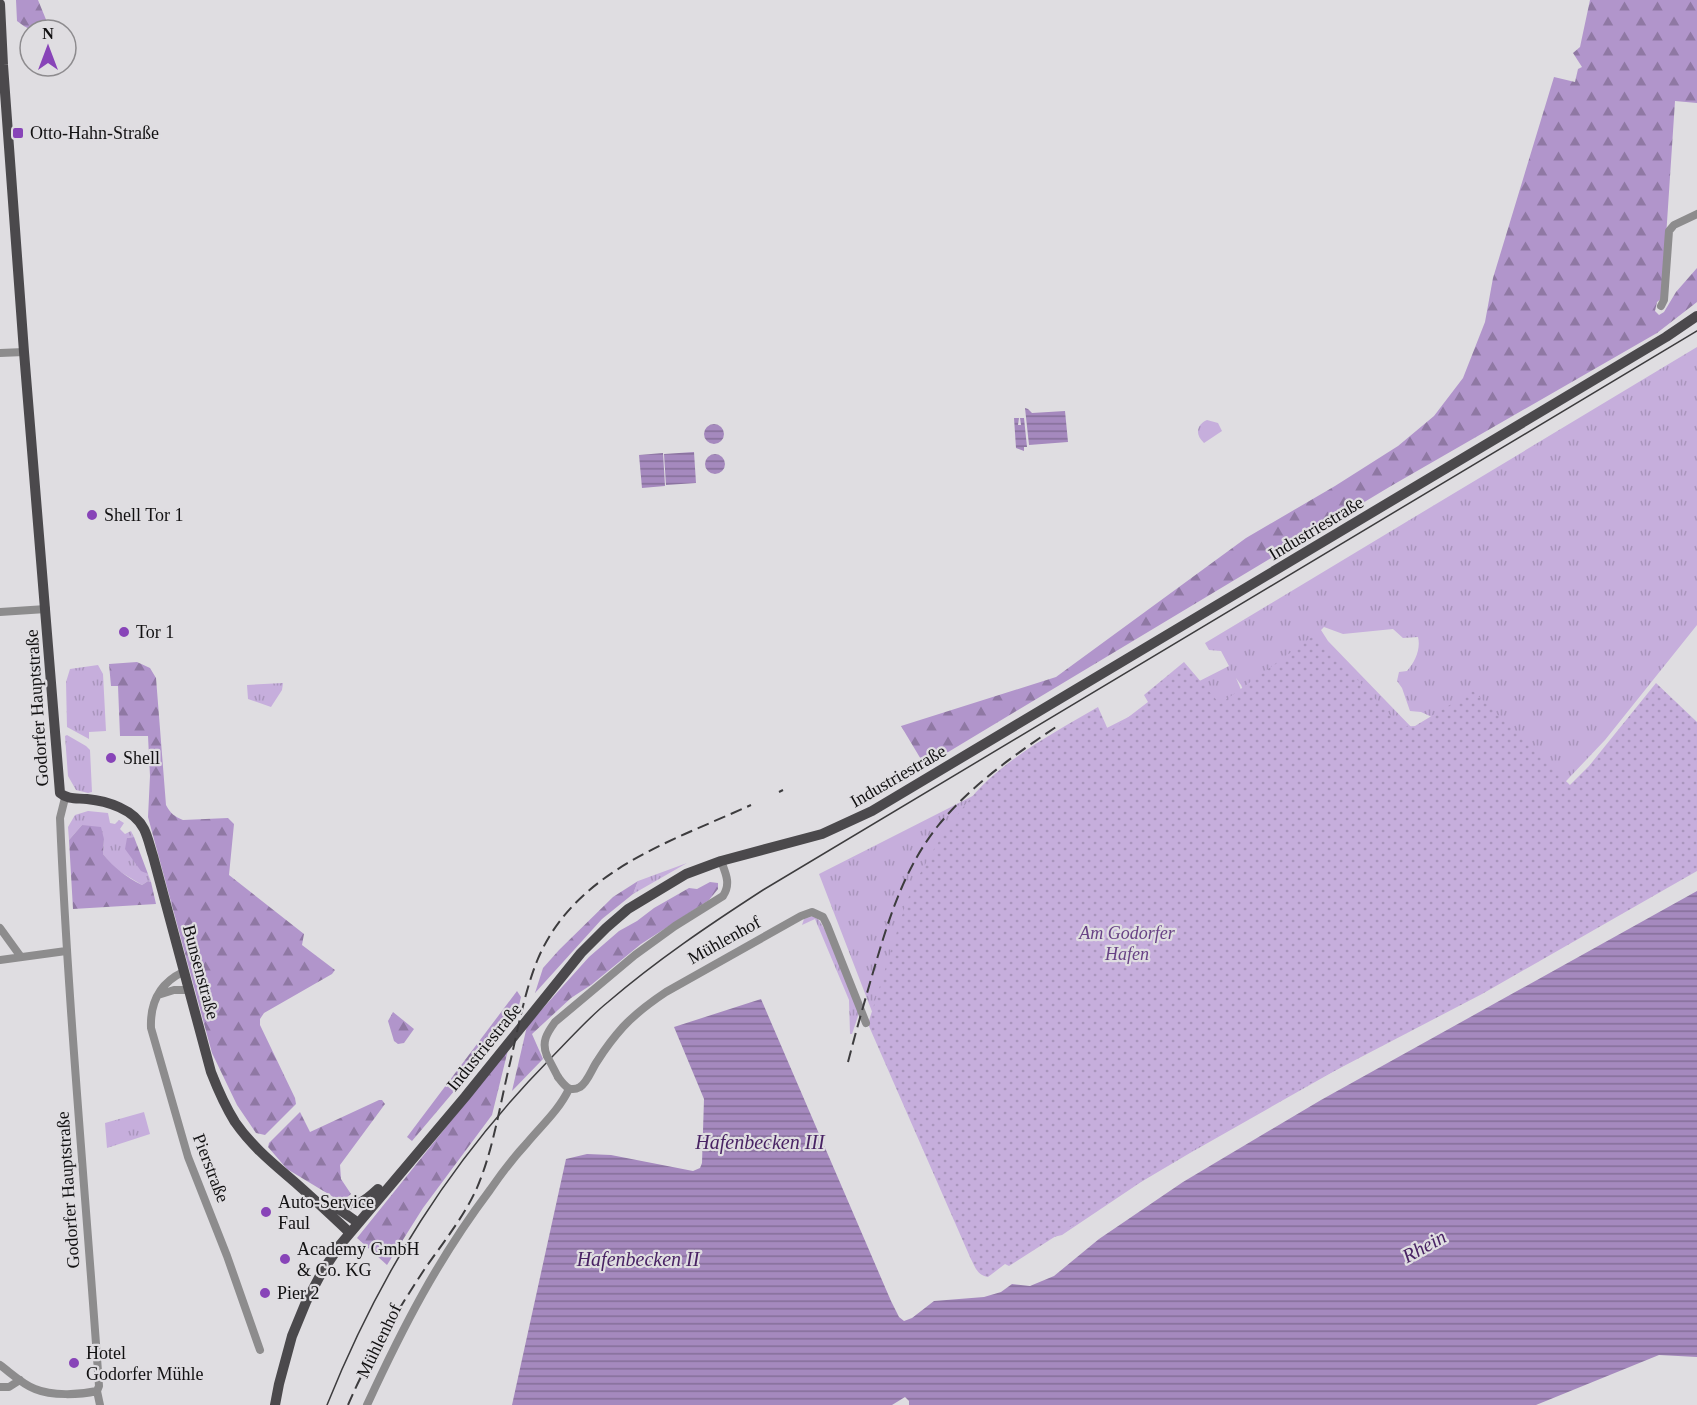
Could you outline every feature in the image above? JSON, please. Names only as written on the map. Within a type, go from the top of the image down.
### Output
[{"type":"main road","name":"Godorfer Hauptstraße","points":[[0,4],[2,94],[46,609],[58,786],[65,798]]},
{"type":"main road","name":"Industriestraße","points":[[275,1405],[287,1350],[306,1302],[322,1272],[349,1232],[465,1097],[581,953],[606,927],[628,909],[686,874],[722,861],[822,834],[872,811],[1566,398],[1697,316]]},
{"type":"main road","name":"Bunsenstraße","points":[[65,798],[96,800],[113,804],[137,818],[144,829],[153,856],[211,1072],[221,1098],[237,1124],[274,1167],[349,1232]]},
{"type":"main road","points":[[332,1204],[363,1203],[398,1174]]},
{"type":"main road","name":"Bunsenstraße","points":[[296,1184],[332,1204],[357,1222]]},
{"type":"street","points":[[1661,306],[1664,300],[1669,231],[1674,225],[1697,214]]},
{"type":"street","points":[[0,353],[24,352]]},
{"type":"street","points":[[0,612],[46,609]]},
{"type":"street","name":"Godorfer Hauptstraße","points":[[65,798],[60,818],[66,951],[99,1386],[97,1391],[100,1405]]},
{"type":"street","name":"Mühlenhof","points":[[569,1089],[558,1077],[547,1056],[545,1036],[555,1022],[635,955],[675,926],[723,896],[728,889],[728,883],[722,861]]},
{"type":"street","name":"Mühlenhof","points":[[569,1089],[579,1088],[585,1083],[598,1060],[624,1026],[649,1004],[706,969],[812,912],[820,915],[826,925],[866,1023]]},
{"type":"street","points":[[0,928],[21,957]]},
{"type":"street","points":[[0,960],[66,951]]},
{"type":"street","points":[[158,995],[174,976],[183,972]]},
{"type":"street","points":[[158,995],[174,990],[188,990]]},
{"type":"street","name":"Pierstraße","points":[[158,995],[152,1007],[151,1028],[174,1116],[260,1350]]},
{"type":"street","name":"Mühlenhof","points":[[367,1405],[398,1336],[440,1260],[525,1145],[562,1104],[569,1089]]},
{"type":"street","points":[[0,1365],[37,1390],[74,1393],[97,1391]]},
{"type":"street","points":[[0,1387],[9,1387],[20,1380]]},
{"type":"green space","points":[[16,0],[38,0],[45,18],[18,18],[17,21]]},
{"type":"green space","points":[[1590,0],[1697,0],[1697,103],[1675,101],[1662,298],[1657,302],[1655,311],[1659,315],[1664,312],[1676,292],[1697,268],[1697,302],[1657,333],[1391,486],[925,766],[901,726],[1056,677],[1246,538],[1398,446],[1434,416],[1463,378],[1485,322],[1493,278],[1554,77],[1575,82],[1578,69],[1582,67],[1573,53],[1580,47]]},
{"type":"green space","name":"Am Godorfer Hafen","points":[[1697,347],[1697,625],[1605,740],[1550,798],[1298,812],[1236,678],[1387,1029],[1345,1065],[1141,1182],[1062,1235],[1045,1239],[925,1149],[819,874],[1229,666],[1221,651],[1209,650],[1205,643]],"holes":[[[1324,627],[1343,634],[1393,629],[1403,638],[1418,637],[1419,646],[1415,659],[1407,671],[1399,672],[1397,681],[1402,688],[1410,711],[1421,712],[1432,717],[1415,731],[1328,641],[1321,630]]]},
{"type":"green space","points":[[1207,420],[1218,423],[1222,431],[1204,443],[1199,437],[1198,430]]},
{"type":"green space","name":"Am Godorfer Hafen","points":[[1312,637],[1319,638],[1401,727],[1415,726],[1473,691],[1570,785],[1589,766],[1656,683],[1697,722],[1697,871],[1482,994],[1265,1107],[1164,1167],[1009,1266],[1005,1264],[988,1277],[981,1274],[970,1257],[868,1024],[905,906],[920,873],[952,822],[988,780],[1014,759],[1055,732],[1098,707],[1109,732],[1148,702],[1144,695],[1184,662],[1220,704]]},
{"type":"green space","points":[[137,662],[150,668],[156,678],[166,805],[173,814],[183,820],[228,818],[234,824],[229,875],[304,934],[302,945],[335,970],[332,974],[264,1013],[260,1019],[260,1025],[296,1104],[265,1135],[256,1133],[237,1105],[212,1053],[148,817],[150,776],[148,736],[120,736],[118,686],[111,686],[109,664]]},
{"type":"green space","points":[[98,665],[103,674],[106,731],[89,732],[89,739],[67,727],[66,682],[70,669]]},
{"type":"green space","points":[[283,683],[282,690],[271,707],[248,699],[247,685]]},
{"type":"green space","points":[[67,735],[90,750],[92,792],[76,790],[68,776],[65,736]]},
{"type":"green space","points":[[88,811],[108,813],[110,823],[115,824],[119,820],[124,823],[120,829],[125,834],[131,831],[134,837],[127,838],[132,854],[140,868],[148,874],[151,882],[148,881],[142,885],[114,868],[103,854],[104,839],[82,825],[69,840],[68,827],[75,815]]},
{"type":"green space","points":[[82,825],[101,827],[104,839],[103,854],[131,879],[142,885],[148,881],[151,882],[156,904],[73,909],[69,840]]},
{"type":"green space","points":[[134,837],[148,874],[141,871],[125,849],[127,838]]},
{"type":"green space","points":[[687,863],[633,894],[638,881]]},
{"type":"green space","points":[[638,881],[633,894],[602,919],[535,993],[543,968],[559,950],[613,897]]},
{"type":"green space","points":[[710,882],[718,883],[718,889],[709,900],[641,944],[591,985],[571,998],[532,1034],[543,1059],[512,1091],[527,1026],[589,957],[619,931],[654,908],[689,888],[697,889]]},
{"type":"green space","points":[[813,916],[819,920],[825,930],[859,1013],[852,1034],[850,1034],[849,1000],[815,919],[802,925],[804,919]]},
{"type":"green space","points":[[517,991],[521,997],[516,1018],[412,1141],[407,1137]]},
{"type":"green space","points":[[393,1012],[414,1029],[404,1043],[398,1044],[394,1041],[388,1021]]},
{"type":"green space","points":[[508,1050],[492,1115],[423,1208],[387,1265],[357,1238]]},
{"type":"green space","points":[[379,1100],[385,1104],[340,1165],[341,1179],[351,1194],[345,1199],[335,1198],[287,1169],[268,1147],[269,1143],[300,1112],[310,1132]]},
{"type":"green space","points":[[144,1112],[150,1134],[107,1148],[105,1123]]},
{"type":"water","points":[[1025,408],[1032,413],[1065,411],[1068,442],[1029,445]]},
{"type":"water","points":[[1014,418],[1019,418],[1018,425],[1021,425],[1020,418],[1024,418],[1027,447],[1024,447],[1024,451],[1016,448]]},
{"type":"water","points":[[714,424],[721,427],[724,434],[721,441],[714,444],[707,441],[704,434],[707,427]]},
{"type":"water","points":[[694,452],[696,483],[666,485],[664,454]]},
{"type":"water","points":[[663,453],[665,486],[642,488],[639,455]]},
{"type":"water","points":[[715,454],[722,457],[725,464],[722,471],[715,474],[708,471],[705,464],[708,457]]},
{"type":"water","points":[[1697,891],[1697,1357],[1659,1355],[1536,1405],[909,1405],[905,1397],[892,1405],[512,1405],[566,1159],[587,1154],[611,1155],[693,1171],[700,1168],[704,1099],[674,1027],[761,999],[891,1301],[899,1317],[904,1321],[912,1318],[934,1301],[984,1297],[1001,1292],[1012,1284],[1030,1286],[1054,1276],[1099,1239],[1183,1182],[1321,1100]]},
{"type":"tram line","points":[[327,1405],[348,1356],[394,1264],[449,1178],[480,1138],[550,1059],[593,1015],[664,957],[763,890],[1697,331]]},
{"type":"railway","points":[[848,1062],[892,913],[925,843],[963,798],[1008,760],[1056,727]]},
{"type":"railway","points":[[779,792],[783,790]]},
{"type":"railway","points":[[348,1405],[364,1370],[393,1319],[459,1221],[476,1190],[492,1144],[528,986],[537,961],[553,930],[575,904],[600,882],[628,863],[657,847],[751,805]]},
{"type":"place","name":"Otto-Hahn-Straße","points":[[18,133]]},
{"type":"place","name":"Shell Tor 1","points":[[92,515]]},
{"type":"place","name":"Tor 1","points":[[124,632]]},
{"type":"place","name":"Shell","points":[[111,758]]},
{"type":"place","name":"Auto-Service Faul","points":[[266,1212]]},
{"type":"place","name":"Academy GmbH & Co. KG","points":[[285,1259]]},
{"type":"place","name":"Pier 2","points":[[265,1293]]},
{"type":"place","name":"Hotel Godorfer Mühle","points":[[74,1363]]},
{"type":"water label","name":"Hafenbecken III","points":[[760,1142]]},
{"type":"water label","name":"Rhein","points":[[1424,1246]]},
{"type":"water label","name":"Hafenbecken II","points":[[638,1259]]}]
